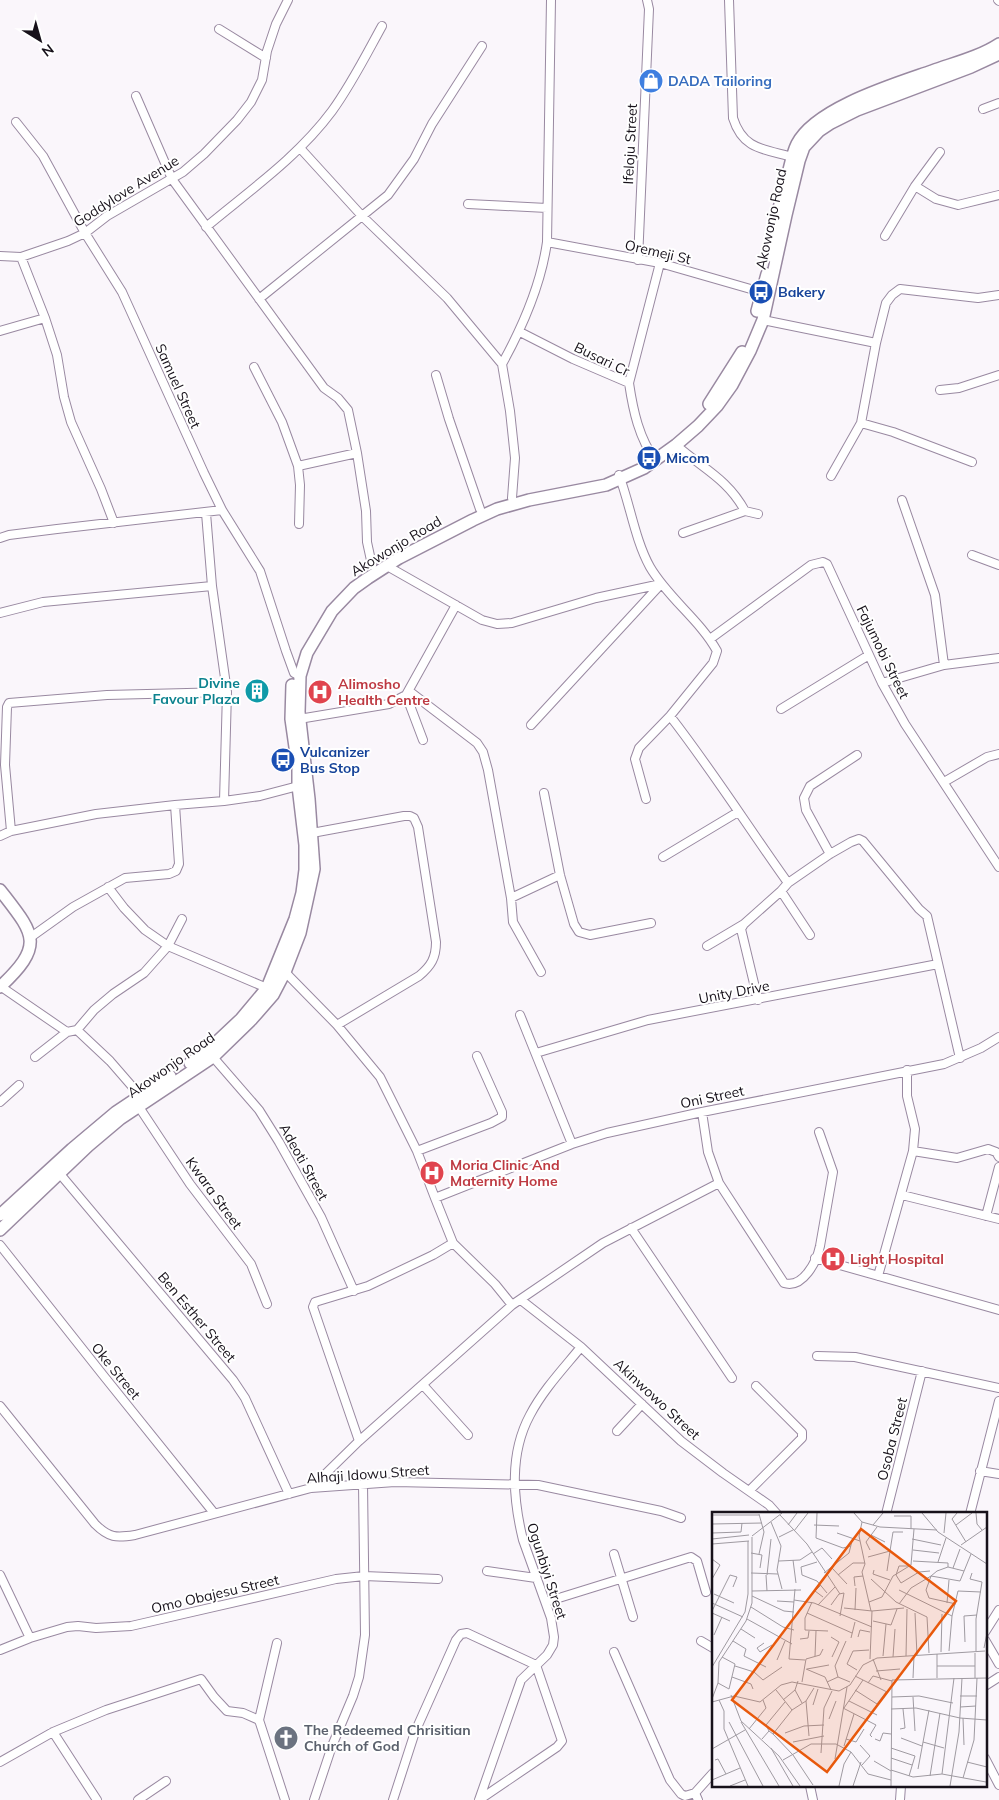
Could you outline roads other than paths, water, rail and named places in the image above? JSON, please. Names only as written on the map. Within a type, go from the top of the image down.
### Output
[{"type":"main road","name":"Akowonjo Road","points":[[654,459],[713,399],[745,347],[756,317],[769,267],[784,185],[797,144],[805,133],[839,108],[999,44]]},
{"type":"main road","name":"Akowonjo Road","points":[[0,1230],[88,1146],[140,1101],[207,1051],[241,1020],[267,988],[295,918],[302,893],[305,870],[297,674],[332,611],[354,588],[387,566],[437,538],[497,509],[559,493],[598,487],[654,459],[676,445],[717,406],[732,385],[750,351],[763,320],[786,215],[804,147],[831,123],[857,110],[971,67],[999,54]]},
{"type":"main road","name":"Akowonjo Road","points":[[2,1209],[116,1112],[140,1101],[213,1057],[246,1026],[273,995],[285,972],[300,933],[314,869],[312,834],[290,719],[290,696],[302,649],[324,613],[339,594],[372,566],[433,532],[480,509],[529,493],[620,477]]},
{"type":"main road","points":[[0,890],[26,923],[31,944],[18,969],[0,986]]},
{"type":"street","name":"Goddylove Avenue","points":[[0,256],[21,257],[68,241],[183,172],[204,154],[237,120],[251,102],[262,80],[276,24],[288,0]]},
{"type":"street","points":[[502,364],[520,332],[545,259],[547,242],[551,0]]},
{"type":"street","name":"Ifeloju Street","points":[[638,260],[649,9],[647,0]]},
{"type":"street","points":[[728,0],[733,118],[737,130],[744,140],[752,145],[792,157]]},
{"type":"street","points":[[206,227],[300,148],[331,113],[382,26]]},
{"type":"street","points":[[219,29],[266,58]]},
{"type":"street","points":[[258,298],[388,195],[414,159],[432,124],[482,46]]},
{"type":"street","points":[[136,96],[172,178],[324,388],[338,398],[348,410],[366,511],[367,542],[372,566]]},
{"type":"street","points":[[983,109],[999,103]]},
{"type":"street","name":"Samuel Street","points":[[16,122],[43,156],[85,232],[122,292],[222,510],[260,571],[286,651],[297,674]]},
{"type":"street","points":[[300,148],[362,216],[447,298],[502,364],[515,458],[512,498]]},
{"type":"street","points":[[885,236],[940,152]]},
{"type":"street","points":[[916,186],[936,199],[958,205],[999,195]]},
{"type":"street","points":[[468,204],[547,208]]},
{"type":"street","name":"Oremeji St","points":[[547,242],[660,263],[761,292]]},
{"type":"street","points":[[21,257],[57,355],[64,397],[71,422],[98,481],[114,523]]},
{"type":"street","points":[[629,383],[660,263]]},
{"type":"street","points":[[831,476],[861,423],[876,343],[886,303],[896,291],[909,290],[978,298],[999,295]]},
{"type":"street","points":[[0,331],[45,318]]},
{"type":"street","points":[[763,320],[876,343]]},
{"type":"street","name":"Busari Cr","points":[[520,332],[573,359],[629,383],[632,406],[644,441],[654,459]]},
{"type":"street","points":[[254,367],[282,422],[298,466],[300,485],[299,524]]},
{"type":"street","points":[[436,375],[448,419],[480,509]]},
{"type":"street","points":[[940,390],[958,388],[999,375]]},
{"type":"street","points":[[861,423],[893,432],[972,462]]},
{"type":"street","points":[[676,445],[723,481],[740,501],[745,511]]},
{"type":"street","points":[[298,466],[357,453]]},
{"type":"street","points":[[620,477],[649,565],[661,584],[710,639],[717,651],[713,663],[670,716],[639,748],[635,758],[646,799]]},
{"type":"street","points":[[902,500],[935,594],[944,665]]},
{"type":"street","points":[[0,538],[38,531],[222,510]]},
{"type":"street","points":[[683,533],[745,511],[758,514]]},
{"type":"street","points":[[206,513],[212,586],[226,692],[224,802]]},
{"type":"street","points":[[972,555],[999,566]]},
{"type":"street","name":"Fajumobi Street","points":[[710,639],[811,565],[823,562],[827,564],[882,683],[905,724],[999,867]]},
{"type":"street","points":[[387,566],[482,620],[497,624],[512,623],[596,598],[661,584]]},
{"type":"street","points":[[531,725],[661,584]]},
{"type":"street","points":[[0,614],[43,602],[212,586]]},
{"type":"street","points":[[299,720],[389,704],[408,693],[456,605]]},
{"type":"street","points":[[782,709],[869,654]]},
{"type":"street","points":[[882,683],[944,665],[999,658]]},
{"type":"street","points":[[11,832],[5,765],[6,708],[9,703],[107,695],[226,692]]},
{"type":"street","points":[[408,693],[422,740]]},
{"type":"street","points":[[408,693],[477,743],[482,752],[488,770],[511,898],[513,922],[541,972]]},
{"type":"street","points":[[670,716],[704,759],[738,812],[788,883]]},
{"type":"street","points":[[944,782],[987,757],[999,754]]},
{"type":"street","points":[[830,854],[806,810],[804,798],[810,786],[857,755]]},
{"type":"street","points":[[0,836],[96,814],[175,805],[224,802],[260,796],[303,785]]},
{"type":"street","points":[[544,793],[560,874],[574,924],[579,932],[590,935],[651,923]]},
{"type":"street","points":[[30,937],[73,907],[125,878],[169,874],[176,871],[179,864],[175,805]]},
{"type":"street","points":[[663,857],[738,812]]},
{"type":"street","points":[[312,834],[404,816],[414,818],[419,833],[436,942],[434,960],[426,971],[337,1025]]},
{"type":"street","points":[[707,946],[744,924],[788,883],[830,854],[859,839],[863,841],[919,909],[927,916],[960,1058]]},
{"type":"street","points":[[511,898],[560,874]]},
{"type":"street","points":[[108,887],[124,908],[146,930],[168,946],[267,988]]},
{"type":"street","points":[[781,891],[810,935]]},
{"type":"street","points":[[35,1057],[67,1032],[77,1030],[94,1010],[113,994],[144,973],[168,946],[182,920]]},
{"type":"street","points":[[744,924],[741,929],[758,1000]]},
{"type":"street","name":"Unity Drive","points":[[536,1053],[648,1020],[938,964]]},
{"type":"street","points":[[285,972],[337,1025],[380,1077],[418,1151],[434,1198],[454,1243],[495,1284],[512,1305]]},
{"type":"street","points":[[0,986],[67,1032]]},
{"type":"street","points":[[520,1015],[572,1144]]},
{"type":"street","name":"Kwara Street","points":[[77,1030],[110,1061],[140,1101],[190,1184],[251,1264],[267,1304]]},
{"type":"street","name":"Oni Street","points":[[434,1198],[572,1144],[607,1133],[702,1112],[934,1066],[960,1058],[999,1037]]},
{"type":"street","points":[[418,1151],[502,1117],[502,1112],[477,1056]]},
{"type":"street","name":"Adeoti Street","points":[[213,1057],[259,1110],[279,1142],[320,1217],[354,1290]]},
{"type":"street","points":[[878,1276],[913,1151],[915,1129],[907,1096],[907,1070]]},
{"type":"street","points":[[0,1102],[19,1085]]},
{"type":"street","points":[[702,1112],[708,1152],[719,1183],[784,1283],[794,1285],[802,1280],[818,1252],[833,1172],[819,1132]]},
{"type":"street","points":[[913,1151],[958,1158],[988,1148],[996,1152],[999,1157]]},
{"type":"street","points":[[986,1216],[999,1167]]},
{"type":"street","name":"Ben Esther Street","points":[[60,1174],[233,1380],[245,1398],[289,1494]]},
{"type":"street","points":[[311,1488],[359,1441],[512,1305],[578,1259],[631,1228],[719,1183]]},
{"type":"street","points":[[902,1194],[999,1219]]},
{"type":"street","points":[[631,1228],[732,1378]]},
{"type":"street","points":[[359,1441],[313,1307],[315,1302],[368,1286],[454,1243]]},
{"type":"street","name":"Oke Street","points":[[0,1245],[214,1513]]},
{"type":"street","points":[[815,1258],[999,1310]]},
{"type":"street","name":"Akinwowo Street","points":[[521,1300],[581,1346],[681,1441],[769,1505],[775,1512]]},
{"type":"street","name":"Ogunbiyi Street","points":[[536,1664],[562,1741],[557,1747],[479,1800],[521,1680],[536,1664],[547,1655],[553,1644],[554,1637],[546,1602],[522,1540],[514,1484],[519,1445],[529,1416],[550,1384],[581,1346]]},
{"type":"street","points":[[817,1356],[855,1357],[999,1388]]},
{"type":"street","name":"Osoba Street","points":[[887,1512],[922,1371]]},
{"type":"street","points":[[423,1386],[468,1434]]},
{"type":"street","points":[[749,1491],[802,1438],[802,1432],[756,1386]]},
{"type":"street","points":[[970,1512],[999,1401]]},
{"type":"street","points":[[617,1431],[642,1404]]},
{"type":"street","name":"Alhaji Idowu Street","points":[[0,1406],[95,1524],[107,1535],[114,1537],[135,1535],[311,1488],[363,1484],[429,1482],[538,1485],[661,1511],[681,1518]]},
{"type":"street","points":[[980,1471],[999,1474]]},
{"type":"street","points":[[314,1800],[332,1746],[359,1677],[365,1635],[363,1484]]},
{"type":"street","points":[[614,1554],[633,1617]]},
{"type":"street","points":[[546,1602],[691,1557],[697,1561],[706,1592]]},
{"type":"street","points":[[487,1572],[536,1578]]},
{"type":"street","points":[[0,1575],[30,1638]]},
{"type":"street","name":"Omo Obajesu Street","points":[[0,1650],[30,1638],[67,1627],[131,1626],[336,1579],[364,1576],[438,1579]]},
{"type":"street","points":[[986,1630],[999,1610]]},
{"type":"street","points":[[393,1800],[415,1732],[460,1634],[467,1633],[536,1664]]},
{"type":"street","points":[[701,1641],[712,1647]]},
{"type":"street","points":[[986,1642],[999,1664]]},
{"type":"street","points":[[277,1643],[259,1720],[285,1800]]},
{"type":"street","points":[[614,1652],[670,1780],[681,1794],[697,1797],[712,1774]]},
{"type":"street","points":[[986,1685],[999,1677]]},
{"type":"street","points":[[0,1762],[53,1732],[106,1710],[201,1679],[227,1711],[243,1713],[259,1720]]},
{"type":"street","points":[[53,1732],[98,1800]]},
{"type":"street","points":[[986,1760],[998,1781]]},
{"type":"street","points":[[138,1800],[166,1781]]},
{"type":"place","name":"DADA Tailoring","points":[[651,81]]},
{"type":"place","name":"Bakery","points":[[761,292]]},
{"type":"place","name":"Micom","points":[[649,458]]},
{"type":"place","name":"Divine Favour Plaza","points":[[257,691]]},
{"type":"place","name":"Alimosho Health Centre","points":[[320,692]]},
{"type":"place","name":"Vulcanizer Bus Stop","points":[[283,760]]},
{"type":"place","name":"Moria Clinic And Maternity Home","points":[[432,1173]]},
{"type":"place","name":"Light Hospital","points":[[833,1259]]},
{"type":"place","name":"The Redeemed Chrisitian Church of God","points":[[286,1738]]}]
